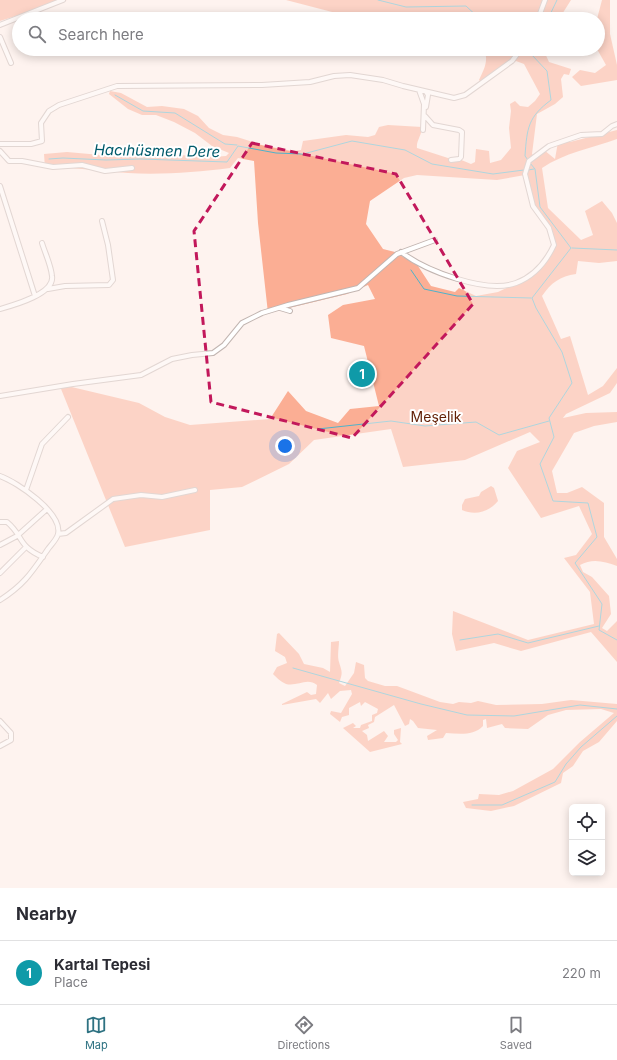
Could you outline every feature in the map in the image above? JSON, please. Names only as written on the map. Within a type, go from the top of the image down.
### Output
[{"type":"street","points":[[33,12],[63,0]]},
{"type":"street","points":[[541,12],[545,0]]},
{"type":"street","points":[[0,25],[12,20]]},
{"type":"street","points":[[0,37],[11,63]]},
{"type":"street","points":[[0,144],[31,144],[42,141],[41,123],[50,111],[59,105],[117,86],[262,85],[310,82],[334,76],[350,75],[383,80],[454,98],[465,95],[512,61],[516,56]]},
{"type":"street","points":[[419,90],[425,110]]},
{"type":"street","points":[[423,101],[426,92]]},
{"type":"street","points":[[423,130],[428,95],[426,92]]},
{"type":"street","points":[[425,116],[433,125],[459,130],[462,132],[461,157],[459,160],[452,160]]},
{"type":"street","points":[[401,252],[410,259],[436,272],[460,280],[494,286],[517,283],[536,272],[548,258],[554,245],[549,228],[533,206],[525,174],[529,161],[550,146],[581,135],[602,134],[617,124]]},
{"type":"street","points":[[0,151],[9,161],[22,161],[53,167],[82,165],[105,171],[132,168]]},
{"type":"street","points":[[0,186],[35,296]]},
{"type":"street","points":[[0,309],[35,296],[48,289],[65,286],[109,285],[113,280],[108,245],[102,221]]},
{"type":"street","points":[[0,396],[141,375],[172,360],[192,355],[213,353],[224,345],[242,322],[280,307],[358,288],[397,254],[435,240]]},
{"type":"street","points":[[42,243],[52,277],[48,289]]},
{"type":"street","points":[[280,307],[290,312]]},
{"type":"street","points":[[26,490],[42,444],[68,417]]},
{"type":"street","points":[[0,476],[10,479],[26,490],[53,515],[58,524],[58,534],[33,573],[15,591],[0,600]]},
{"type":"street","points":[[58,534],[66,533],[113,499],[141,495],[162,496],[196,490]]},
{"type":"street","points":[[0,545],[17,536],[47,509]]},
{"type":"street","points":[[0,522],[7,522],[13,527],[25,548],[43,557]]},
{"type":"street","points":[[0,573],[25,548]]},
{"type":"street","points":[[0,721],[11,733],[11,740],[0,746]]},
{"type":"highlighted area","points":[[252,143],[396,174],[473,304],[352,438],[211,402],[194,231]]},
{"type":"green space","points":[[0,0],[67,0],[29,12],[12,12],[12,17],[0,21]]},
{"type":"green space","points":[[286,0],[571,0],[563,12],[332,12]]},
{"type":"green space","points":[[602,0],[610,0],[610,34],[617,65],[617,80],[581,86],[572,77],[580,70],[595,73],[606,65],[601,56],[605,56],[605,12],[599,12]]},
{"type":"green space","name":"Meşelik","points":[[546,56],[549,62],[571,69],[569,75],[564,74],[561,79],[563,97],[555,104],[537,114],[532,154],[535,157],[544,150],[555,159],[558,142],[570,142],[617,130],[617,139],[559,158],[542,168],[548,208],[581,240],[593,235],[585,211],[602,201],[612,213],[617,223],[617,261],[599,263],[578,261],[576,274],[565,276],[556,281],[542,296],[561,339],[570,336],[588,395],[603,386],[617,368],[617,383],[610,393],[566,414],[563,418],[586,413],[617,412],[617,422],[594,426],[574,433],[552,471],[557,493],[567,493],[582,487],[604,503],[604,537],[617,559],[617,566],[598,561],[580,565],[583,572],[592,577],[609,596],[611,614],[602,628],[607,631],[617,621],[617,662],[591,632],[521,651],[494,643],[456,651],[452,634],[453,611],[528,640],[594,624],[590,592],[564,558],[576,555],[592,534],[579,506],[541,518],[508,468],[517,451],[540,442],[530,432],[465,460],[403,467],[391,429],[314,440],[289,464],[242,487],[210,490],[210,530],[125,547],[59,384],[139,403],[165,417],[190,425],[270,419],[288,391],[306,411],[338,423],[350,409],[379,406],[364,346],[331,338],[328,315],[343,305],[375,299],[368,285],[347,294],[268,313],[258,223],[254,161],[238,158],[230,168],[179,173],[141,174],[45,168],[44,154],[67,152],[123,157],[161,154],[212,157],[226,156],[229,153],[212,146],[195,133],[174,122],[156,115],[142,115],[128,109],[109,94],[110,91],[121,93],[147,107],[162,106],[184,109],[198,116],[209,128],[223,135],[293,151],[301,150],[303,141],[346,135],[368,137],[375,135],[379,127],[388,125],[422,127],[417,148],[448,158],[459,159],[471,164],[475,162],[476,149],[489,151],[490,163],[501,160],[511,148],[509,128],[511,111],[510,104],[515,101],[520,106],[528,107],[540,94],[524,64],[516,61],[483,84],[479,80],[483,72],[486,57]],"holes":[[[417,175],[497,180],[525,175],[533,206],[554,239],[554,245],[536,272],[498,292],[476,296],[459,288],[455,292],[431,286],[418,266],[395,252],[383,249],[366,224],[370,201],[404,178]]]},
{"type":"green space","points":[[491,486],[494,488],[498,501],[494,505],[482,512],[477,513],[462,510],[462,505],[465,499],[479,496],[481,492]]},
{"type":"green space","points":[[279,633],[299,654],[304,664],[323,668],[330,672],[331,642],[339,641],[338,660],[342,672],[339,683],[345,686],[354,673],[356,662],[364,665],[365,678],[368,681],[385,686],[397,686],[440,702],[453,704],[459,702],[471,703],[478,701],[496,705],[542,704],[571,700],[617,704],[617,721],[599,742],[583,751],[573,766],[563,773],[561,783],[514,806],[491,811],[466,808],[463,802],[478,799],[479,794],[499,795],[513,791],[553,769],[580,742],[614,713],[601,709],[566,710],[548,715],[528,729],[505,728],[502,724],[487,728],[486,719],[483,720],[483,726],[471,733],[446,733],[443,738],[428,740],[427,736],[437,730],[418,728],[410,719],[409,724],[405,726],[394,705],[375,717],[374,722],[368,725],[369,728],[362,731],[367,735],[368,741],[384,731],[388,736],[384,742],[396,742],[398,740],[394,734],[394,730],[401,728],[400,742],[402,744],[370,752],[343,728],[353,723],[356,726],[353,728],[360,728],[361,725],[372,721],[372,715],[377,713],[378,709],[365,702],[361,706],[360,702],[349,708],[349,715],[342,717],[340,722],[330,714],[331,711],[341,713],[352,694],[351,690],[340,691],[331,699],[328,693],[320,703],[316,699],[282,705],[307,692],[311,695],[316,694],[317,685],[309,682],[290,685],[286,684],[280,681],[273,674],[277,667],[287,663],[285,657],[275,651],[277,634]]},
{"type":"waterway","points":[[378,0],[406,7],[466,6],[472,12]]},
{"type":"waterway","points":[[551,12],[557,0]]},
{"type":"waterway","points":[[528,160],[525,156],[530,124],[543,106],[551,100],[547,71],[533,56]]},
{"type":"waterway","points":[[115,95],[143,111],[175,113],[225,144],[237,145]]},
{"type":"waterway","name":"Hacıhüsmen Dere","points":[[49,159],[141,159],[227,162],[238,146],[276,153],[303,154],[352,141],[405,150],[432,164],[493,174],[524,170]]},
{"type":"waterway","points":[[530,163],[535,169],[540,207],[571,248],[532,298],[536,308],[562,352],[572,383],[549,418],[554,437],[540,464],[553,501],[588,503],[597,537],[575,563],[602,604],[599,630],[617,640]]},
{"type":"waterway","name":"Hacıhüsmen Dere","points":[[528,170],[534,169]]},
{"type":"waterway","points":[[572,248],[617,250]]},
{"type":"waterway","points":[[411,270],[424,289],[457,296],[531,298]]},
{"type":"waterway","points":[[318,429],[391,421],[425,426],[476,422],[499,435],[549,421]]},
{"type":"waterway","points":[[460,640],[498,634],[528,643],[599,626]]},
{"type":"waterway","points":[[293,668],[421,704],[467,715],[514,716],[580,705],[617,709]]},
{"type":"waterway","points":[[472,805],[502,805],[555,782],[566,764],[581,747],[617,716]]},
{"type":"place","name":"Kartal Tepesi","points":[[362,374]]}]
